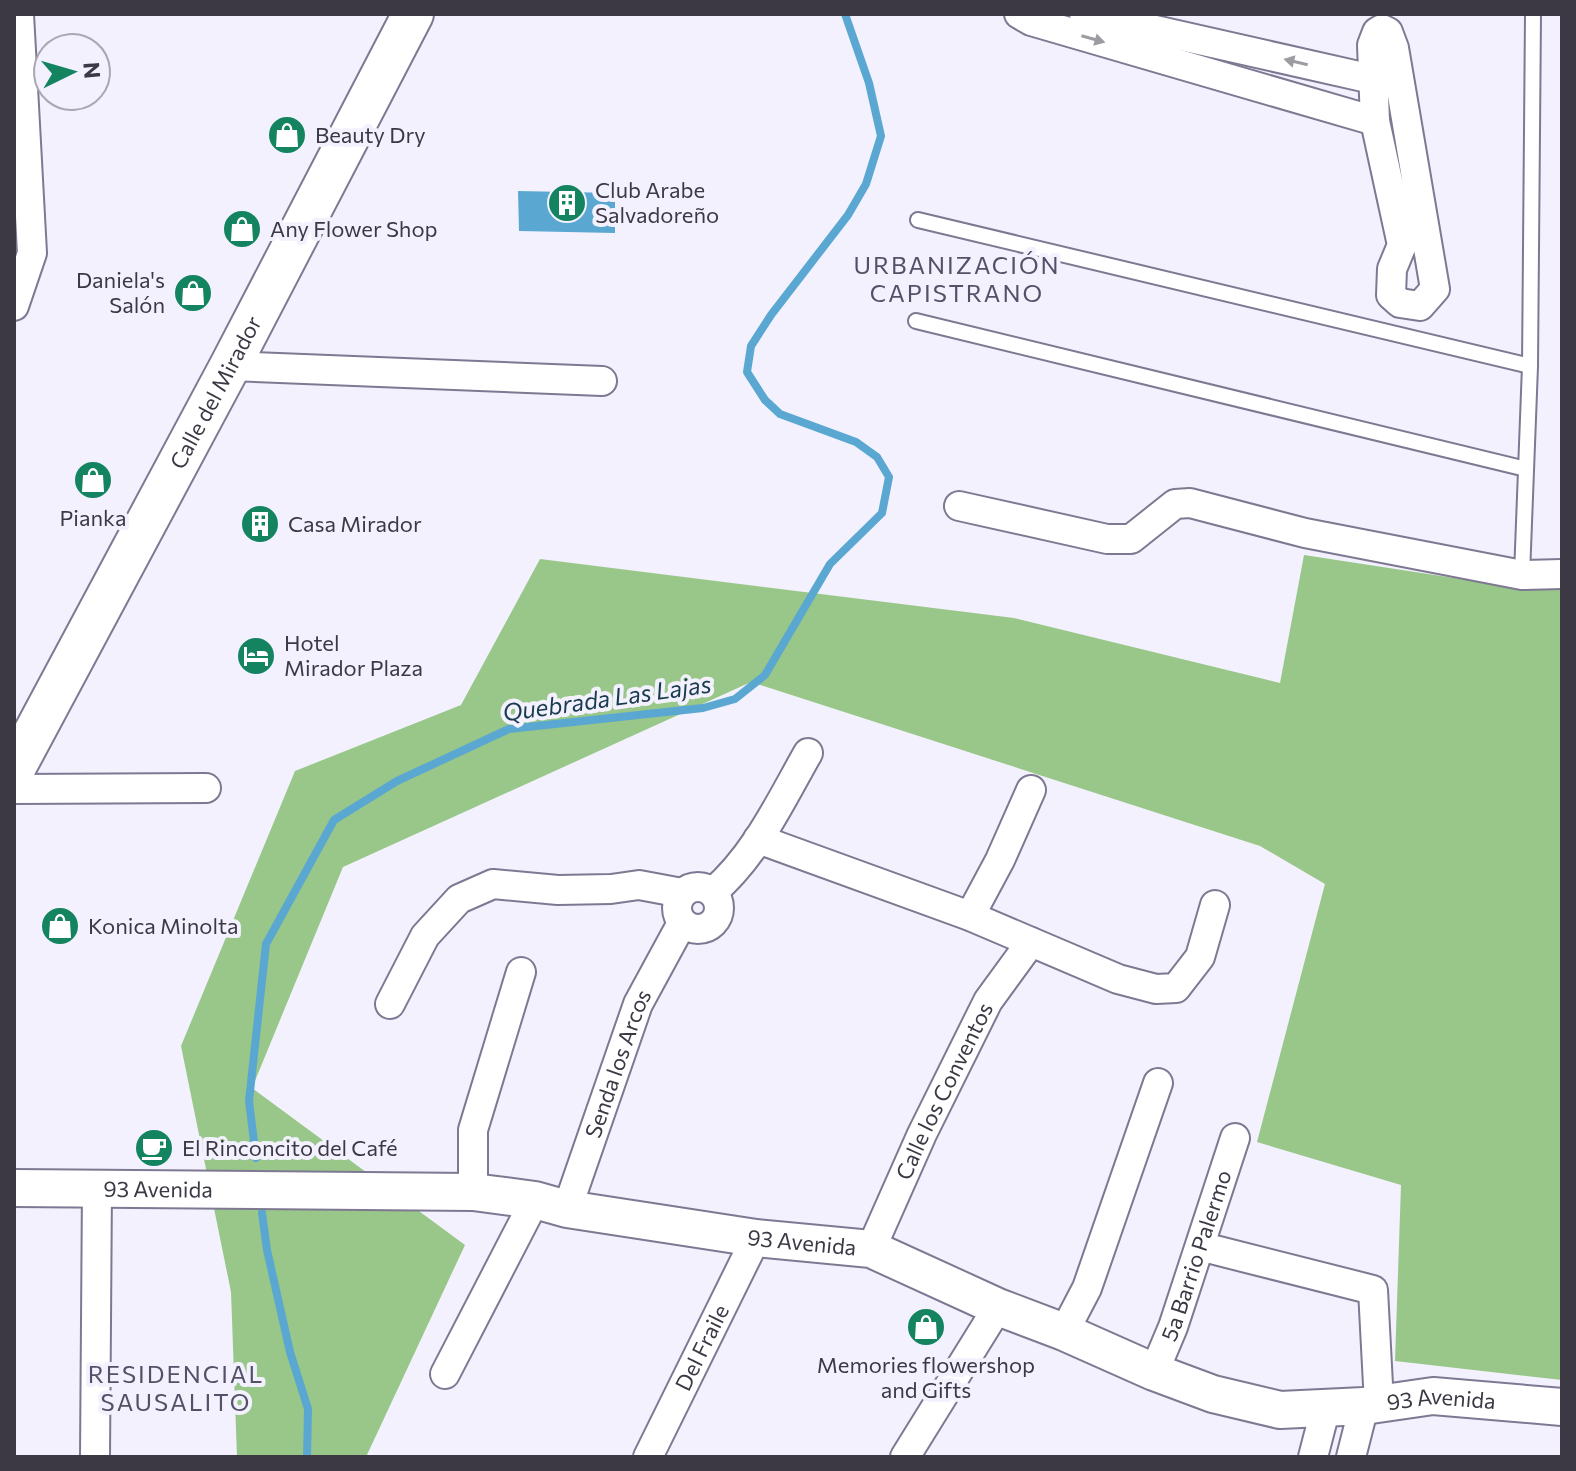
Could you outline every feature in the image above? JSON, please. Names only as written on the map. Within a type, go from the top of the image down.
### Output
[{"type":"main road","name":"Calle del Mirador","points":[[14,733],[396,14]]},
{"type":"main road","name":"Calle del Mirador","points":[[14,770],[230,366],[413,14]]},
{"type":"street","points":[[14,306],[23,253],[19,14]]},
{"type":"street","points":[[1019,14],[1031,21],[1375,121]]},
{"type":"street","points":[[1084,14],[1372,79]]},
{"type":"street","points":[[1382,29],[1388,32],[1394,48],[1435,289],[1420,306],[1400,303],[1391,295],[1392,269],[1402,245],[1375,121],[1372,45],[1377,32],[1382,29]]},
{"type":"street","points":[[230,366],[602,381]]},
{"type":"street","points":[[959,506],[1107,539],[1131,539],[1175,504],[1190,503],[1305,533],[1522,575],[1562,574]]},
{"type":"street","points":[[713,892],[730,877],[758,839],[808,753]]},
{"type":"street","points":[[14,789],[206,788]]},
{"type":"street","points":[[970,916],[1000,860],[1031,790]]},
{"type":"street","points":[[758,839],[970,916],[1118,979],[1156,989],[1176,988],[1200,957],[1215,905]]},
{"type":"street","points":[[390,1004],[425,936],[459,899],[493,884],[558,890],[639,885],[682,893],[697,886],[713,892],[719,908],[713,923],[697,929],[682,923],[676,908],[682,893]]},
{"type":"street","name":"Senda los Arcos","points":[[445,1374],[551,1205],[638,1004],[682,923]]},
{"type":"street","name":"Calle los Conventos","points":[[871,1249],[922,1134],[988,1001],[1031,942]]},
{"type":"street","points":[[473,1192],[473,1130],[521,972]]},
{"type":"street","points":[[1064,1332],[1087,1288],[1158,1083]]},
{"type":"street","name":"5a Barrio Palermo","points":[[1154,1372],[1173,1327],[1235,1138]]},
{"type":"street","points":[[95,1457],[97,1187]]},
{"type":"street","name":"93 Avenida","points":[[14,1188],[473,1192],[756,1238],[871,1249],[998,1307],[1154,1372],[1213,1394],[1280,1410],[1372,1405],[1433,1396],[1562,1407]]},
{"type":"street","name":"Del Fraile","points":[[648,1457],[756,1238]]},
{"type":"street","points":[[1215,1250],[1373,1290],[1372,1405],[1351,1457]]},
{"type":"street","points":[[905,1457],[998,1307]]},
{"type":"street","points":[[1313,1457],[1326,1407]]},
{"type":"lane","points":[[1522,575],[1530,366],[1533,14]]},
{"type":"lane","points":[[918,220],[1530,366]]},
{"type":"lane","points":[[916,321],[1526,469]]},
{"type":"green space","points":[[1304,555],[1487,583],[1562,583],[1562,1380],[1395,1361],[1401,1185],[1257,1142],[1325,884],[1260,846],[751,682],[343,867],[252,1088],[465,1245],[366,1457],[237,1457],[231,1292],[181,1046],[295,771],[461,705],[540,559],[1014,618],[1280,683]]},
{"type":"water","points":[[518,191],[615,193],[615,233],[519,231]]},
{"type":"waterway","name":"Quebrada Las Lajas","points":[[256,1158],[249,1101],[266,944],[334,820],[397,781],[509,729],[703,708],[735,699],[765,675],[830,564],[882,513],[889,477],[877,457],[856,442],[780,414],[765,400],[747,372],[751,346],[848,215],[866,184],[881,136],[869,83],[845,14]]},
{"type":"waterway","name":"Quebrada Las Lajas","points":[[262,1213],[267,1250],[290,1352],[308,1409],[307,1457]]},
{"type":"place","name":"Beauty Dry","points":[[287,135]]},
{"type":"place","name":"Club Arabe Salvadoreño","points":[[567,203]]},
{"type":"place","name":"Any Flower Shop","points":[[242,229]]},
{"type":"place","name":"Daniela's Salón","points":[[193,293]]},
{"type":"place","name":"Pianka","points":[[93,480]]},
{"type":"place","name":"Casa Mirador","points":[[260,524]]},
{"type":"place","name":"Hotel Mirador Plaza","points":[[256,656]]},
{"type":"place","name":"Konica Minolta","points":[[60,926]]},
{"type":"place","name":"El Rinconcito del Café","points":[[154,1148]]},
{"type":"place","name":"Memories flowershop and Gifts","points":[[926,1327]]},
{"type":"district","name":"URBANIZACIÓN CAPISTRANO","points":[[957,280]]},
{"type":"district","name":"RESIDENCIAL SAUSALITO","points":[[176,1389]]}]
